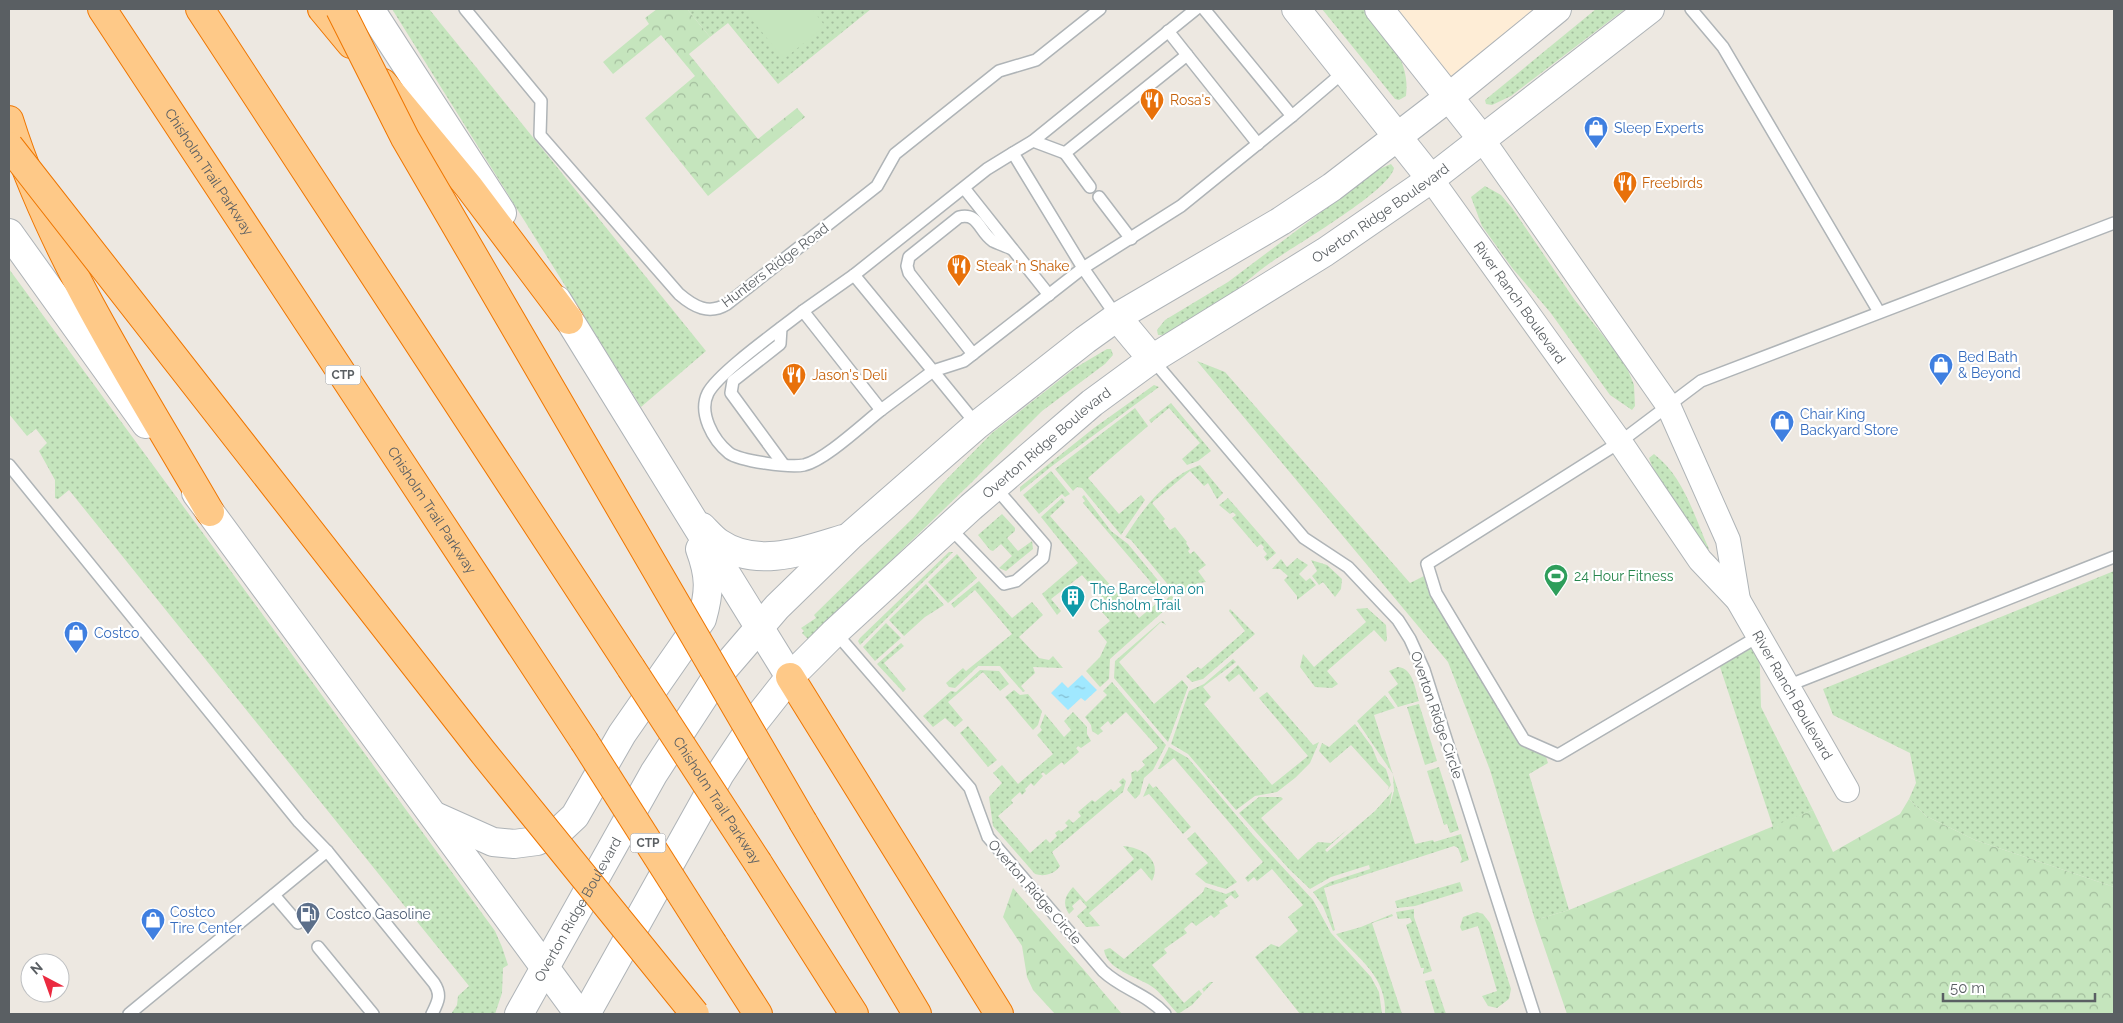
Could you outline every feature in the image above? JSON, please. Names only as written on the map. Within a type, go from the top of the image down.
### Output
[{"type":"highway","name":"Chisholm Trail Parkway","points":[[102,9],[584,742],[758,1014]]},
{"type":"highway","name":"Chisholm Trail Parkway","points":[[200,9],[758,863],[854,1014]]},
{"type":"highway","points":[[322,9],[469,187],[569,320]]},
{"type":"highway","points":[[340,9],[406,138],[916,1014]]},
{"type":"highway","points":[[9,120],[46,215],[61,246],[110,339],[210,512]]},
{"type":"highway","points":[[9,146],[482,751],[695,1014]]},
{"type":"highway","points":[[790,677],[999,1014]]},
{"type":"street","points":[[370,9],[501,210],[790,677]]},
{"type":"street","name":"River Ranch Boulevard","points":[[1296,9],[1399,136],[1431,179],[1620,442],[1700,560],[1738,600],[1847,790]]},
{"type":"street","name":"River Ranch Boulevard","points":[[1379,9],[1482,139],[1668,405],[1728,540],[1738,600]]},
{"type":"street","name":"Overton Ridge Boulevard","points":[[519,1014],[544,966],[654,772],[716,678],[758,628],[850,536],[977,425],[1117,317],[1281,221],[1399,136],[1558,9]]},
{"type":"street","name":"Overton Ridge Boulevard","points":[[586,1014],[720,774],[756,720],[790,677],[835,632],[994,486],[1092,402],[1152,359],[1325,252],[1431,179],[1650,9]]},
{"type":"street","points":[[9,233],[210,512],[436,816],[579,1014]]},
{"type":"street","points":[[1117,317],[1152,359]]},
{"type":"street","points":[[688,514],[720,543],[745,554],[774,557],[804,551],[850,536]]},
{"type":"street","points":[[436,816],[492,842],[514,844],[537,842],[559,832],[575,816],[622,734],[702,619],[708,597],[708,571],[688,514]]},
{"type":"lane","name":"Hunters Ridge Road","points":[[465,9],[541,101],[540,135],[678,294],[692,305],[709,310],[719,309],[727,304],[877,186],[895,154],[999,71],[1036,60],[1100,9]]},
{"type":"lane","points":[[1196,9],[1033,141],[987,169],[854,275],[803,311],[725,373],[708,393],[703,412],[712,432],[730,454],[760,462],[783,464],[802,465],[816,461],[934,370],[964,361],[1083,268],[1181,206],[1346,70]]},
{"type":"lane","points":[[1204,9],[1292,116]]},
{"type":"lane","points":[[1691,9],[1723,47],[1879,312]]},
{"type":"lane","points":[[1168,31],[1258,144]]},
{"type":"lane","points":[[1065,154],[1187,55]]},
{"type":"lane","points":[[1033,141],[1065,154],[1090,187]]},
{"type":"lane","points":[[1013,153],[1083,268],[1117,317]]},
{"type":"lane","points":[[964,188],[1049,295]]},
{"type":"lane","points":[[1099,198],[1131,239]]},
{"type":"lane","points":[[974,354],[909,273],[907,266],[909,257],[959,217],[966,215],[973,217],[992,240],[1012,248]]},
{"type":"lane","points":[[1759,636],[1558,756],[1524,740],[1436,593],[1427,564],[1620,442],[1701,381],[2114,223]]},
{"type":"lane","points":[[854,275],[934,370],[977,425]]},
{"type":"lane","points":[[803,311],[881,410]]},
{"type":"lane","points":[[781,328],[780,344],[733,381],[731,393],[783,464]]},
{"type":"lane","name":"Overton Ridge Circle","points":[[1152,359],[1304,538],[1348,567],[1398,620],[1410,639],[1424,670],[1534,1014]]},
{"type":"lane","points":[[9,465],[299,822],[327,851],[434,983],[439,991],[439,998],[432,1014]]},
{"type":"lane","points":[[949,527],[1004,584],[1016,581],[1043,558],[1046,552],[1042,540],[994,486]]},
{"type":"lane","points":[[1787,686],[2114,557]]},
{"type":"lane","name":"Overton Ridge Circle","points":[[835,632],[970,788],[988,837],[1103,971],[1122,986],[1151,1000],[1165,1014]]},
{"type":"lane","points":[[129,1014],[327,851]]},
{"type":"lane","points":[[274,895],[298,923]]},
{"type":"lane","points":[[318,948],[373,1014]]},
{"type":"shaded area","points":[[1379,9],[1558,9],[1449,97]]},
{"type":"green space","points":[[392,9],[429,9],[706,351],[641,407]]},
{"type":"green space","points":[[657,9],[687,9],[710,37],[689,54],[758,139],[797,108],[805,117],[708,196],[645,118],[695,76],[661,35],[613,74],[603,62],[649,24],[645,18]]},
{"type":"green space","points":[[687,9],[871,9],[778,84],[728,23],[710,37]]},
{"type":"green space","points":[[743,9],[812,9],[825,26],[784,59]]},
{"type":"green space","points":[[1322,9],[1368,9],[1396,49],[1401,60],[1407,83],[1406,96],[1399,100],[1395,99]]},
{"type":"green space","points":[[1596,9],[1625,9],[1511,96],[1492,105],[1486,104],[1485,100]]},
{"type":"green space","points":[[1391,164],[1394,168],[1388,178],[1359,204],[1270,263],[1220,301],[1166,335],[1158,335],[1157,330],[1165,320],[1228,282],[1377,170]]},
{"type":"green space","points":[[1485,186],[1501,195],[1512,208],[1574,299],[1625,363],[1634,385],[1635,406],[1632,410],[1610,395],[1550,312],[1513,269],[1482,226],[1471,197]]},
{"type":"green space","points":[[9,269],[495,931],[508,965],[503,968],[502,993],[495,1014],[451,1014],[457,1005],[458,996],[469,986],[69,490],[58,499],[55,498],[55,480],[39,451],[47,443],[36,429],[27,436],[9,414]]},
{"type":"green space","points":[[1107,349],[1111,349],[1113,355],[1105,364],[1042,411],[973,481],[809,640],[802,633],[804,631],[801,628],[816,618],[814,615],[913,518],[941,485],[992,433],[1075,368]]},
{"type":"green space","points":[[1197,361],[1225,372],[1410,583],[1430,573],[1524,740],[1543,748],[1548,763],[1529,774],[1569,910],[1535,920],[1490,770],[1448,662]]},
{"type":"green space","points":[[1154,385],[1159,387],[1020,492],[1020,487],[1094,428]]},
{"type":"green space","points":[[1171,403],[1211,451],[1198,461],[1187,465],[1182,459],[1200,443],[1169,408],[1151,423],[1149,420]]},
{"type":"green space","points":[[1135,408],[1148,426],[1088,478],[1119,514],[1141,495],[1145,500],[1121,535],[1082,488],[1077,487],[1073,491],[1055,469]]},
{"type":"green space","points":[[1654,454],[1664,463],[1681,485],[1709,549],[1706,551],[1656,477],[1649,458]]},
{"type":"green space","points":[[1200,465],[1223,493],[1217,499],[1208,483],[1204,486],[1190,471],[1152,503],[1165,519],[1163,521],[1170,530],[1175,527],[1187,542],[1190,554],[1194,551],[1206,565],[1198,571],[1206,582],[1198,583],[1179,598],[1131,540],[1125,537],[1140,515],[1166,485],[1188,470]]},
{"type":"green space","points":[[1051,471],[1070,494],[1065,497],[1062,494],[1039,514],[1023,495]]},
{"type":"green space","points":[[1084,495],[1111,531],[1128,544],[1166,590],[1161,594],[1083,503],[1085,501],[1082,497]]},
{"type":"green space","points":[[1062,498],[1065,502],[1050,516],[1139,618],[1157,603],[1160,606],[1171,595],[1176,600],[1110,659],[1109,679],[1100,687],[1086,671],[1100,657],[1107,642],[1098,631],[1110,621],[1102,612],[1108,605],[1082,575],[1051,599],[1061,611],[1057,615],[1042,594],[1078,563],[1041,517]]},
{"type":"green space","points":[[1228,498],[1276,553],[1267,561],[1264,557],[1267,554],[1263,549],[1264,547],[1261,544],[1257,547],[1232,518],[1236,515],[1233,512],[1230,514],[1219,505]]},
{"type":"green space","points":[[1002,514],[1015,528],[1015,531],[1007,538],[1018,551],[1032,541],[1033,549],[1006,571],[999,568],[1012,556],[1001,544],[993,551],[990,550],[978,535]]},
{"type":"green space","points":[[949,552],[953,552],[860,645],[858,641],[860,638]]},
{"type":"green space","points":[[957,554],[977,578],[948,603],[928,582]]},
{"type":"green space","points":[[1297,558],[1308,565],[1299,574],[1306,581],[1310,578],[1316,585],[1297,600],[1297,596],[1284,580],[1288,576],[1280,569],[1272,569],[1281,559],[1287,567]]},
{"type":"green space","points":[[1311,560],[1327,565],[1342,579],[1341,589],[1335,597],[1323,582],[1319,585],[1312,576],[1317,571]]},
{"type":"green space","points":[[2114,571],[2114,887],[1975,840],[1926,816],[1909,799],[1916,783],[1910,753],[1833,715],[1823,689]]},
{"type":"green space","points":[[979,581],[1012,618],[1032,602],[1043,615],[1019,637],[1039,658],[1049,660],[1053,656],[1063,668],[1033,667],[1035,673],[1021,686],[1025,691],[1023,692],[1000,666],[978,666],[955,688],[949,687],[946,683],[963,668],[966,671],[1012,634],[975,590],[954,608],[951,604]]},
{"type":"green space","points":[[926,584],[944,605],[925,617],[904,636],[889,620]]},
{"type":"green space","points":[[1367,608],[1386,625],[1387,640],[1385,642],[1374,630],[1327,671],[1338,684],[1332,688],[1315,687],[1300,667],[1303,654],[1314,667],[1366,622],[1356,609]]},
{"type":"green space","points":[[1230,609],[1255,634],[1203,679],[1192,682],[1186,676],[1198,667],[1201,669],[1245,631],[1229,611]]},
{"type":"green space","points":[[1163,621],[1166,625],[1161,622],[1119,662],[1154,704],[1182,680],[1188,687],[1168,742],[1114,678],[1115,661],[1160,622]]},
{"type":"green space","points":[[886,623],[901,638],[875,661],[863,647]]},
{"type":"green space","points":[[1759,636],[1761,707],[1813,810],[1773,827],[1718,661]]},
{"type":"green space","points":[[901,643],[904,646],[884,663],[906,689],[903,692],[877,664]]},
{"type":"green space","points":[[1233,659],[1236,662],[1203,687],[1211,697],[1204,704],[1272,785],[1308,756],[1259,698],[1267,692],[1313,745],[1319,742],[1310,763],[1295,778],[1277,792],[1255,796],[1236,810],[1188,754],[1171,744],[1189,691],[1204,684]]},
{"type":"green space","points":[[1238,665],[1258,688],[1254,692],[1239,674],[1229,682],[1225,677]]},
{"type":"green space","points":[[1398,667],[1403,668],[1410,675],[1419,701],[1398,707],[1388,692],[1398,684],[1389,671]]},
{"type":"green space","points":[[980,670],[999,671],[1009,684],[1000,691],[983,672],[948,702],[963,720],[955,727],[945,718],[933,727],[923,716],[951,691],[956,692]]},
{"type":"green space","points":[[1112,682],[1166,745],[1153,770],[1144,778],[1140,794],[1135,799],[1127,790],[1132,780],[1131,773],[1136,770],[1137,772],[1145,765],[1142,761],[1158,748],[1126,712],[1111,725],[1108,721],[1100,728],[1103,731],[1098,735],[1092,731],[1091,725],[1085,717],[1107,695],[1103,691]]},
{"type":"green space","points":[[1014,690],[1020,695],[1028,694],[1042,711],[1038,725],[1033,730],[1005,697]]},
{"type":"green space","points":[[1385,695],[1395,708],[1374,715],[1393,773],[1357,721]]},
{"type":"green space","points":[[1419,704],[1437,761],[1425,765],[1407,707]]},
{"type":"green space","points":[[1073,712],[1087,727],[1087,734],[1091,741],[1081,748],[1078,746],[1076,748],[1079,752],[1064,765],[1062,762],[1046,775],[1043,772],[1041,774],[1043,776],[1034,786],[1031,783],[1022,795],[1020,792],[1011,800],[1013,803],[998,816],[1030,853],[1046,839],[1050,843],[1057,836],[1055,833],[1059,830],[1061,832],[1068,826],[1065,823],[1069,819],[1073,823],[1081,816],[1078,812],[1092,800],[1095,802],[1111,789],[1114,792],[1122,785],[1119,782],[1123,778],[1126,781],[1123,792],[1052,852],[1060,866],[1058,869],[1049,874],[1038,875],[1035,874],[993,826],[989,797],[1002,783],[993,773],[1002,765],[1018,784],[1053,754],[1037,735],[1042,730],[1040,727],[1045,714],[1064,737],[1071,730],[1064,721]]},
{"type":"green space","points":[[1355,724],[1372,747],[1378,762],[1386,769],[1391,785],[1387,791],[1389,787],[1351,745],[1330,763],[1319,751],[1322,743],[1329,747]]},
{"type":"green space","points":[[968,726],[997,760],[988,767],[960,733]]},
{"type":"green space","points":[[1169,747],[1188,758],[1253,835],[1313,900],[1331,933],[1371,977],[1379,992],[1382,1014],[1300,1014],[1255,957],[1271,944],[1279,947],[1298,931],[1288,917],[1303,905],[1272,869],[1257,881],[1254,877],[1248,882],[1245,878],[1263,862],[1174,758],[1158,769]]},
{"type":"green space","points":[[1439,767],[1459,830],[1450,833],[1447,824],[1444,825],[1427,771]]},
{"type":"green space","points":[[1393,775],[1415,844],[1433,840],[1434,842],[1461,834],[1469,860],[1460,863],[1462,859],[1458,848],[1454,846],[1324,888],[1335,930],[1333,931],[1323,906],[1313,892],[1330,882],[1370,869],[1369,865],[1331,877],[1310,889],[1289,869],[1239,813],[1259,797],[1281,797],[1283,799],[1261,818],[1298,860],[1318,842],[1331,843],[1348,829],[1325,850],[1327,852],[1375,811],[1392,792],[1389,808],[1394,791]]},
{"type":"green space","points":[[1149,783],[1153,788],[1156,786],[1191,827],[1183,834],[1149,794],[1143,797]]},
{"type":"green space","points":[[1909,799],[1926,816],[1975,840],[2114,887],[2114,1014],[1567,1014],[1535,920],[1569,910],[1813,810],[1833,852],[1900,814]]},
{"type":"green space","points":[[1195,832],[1237,882],[1226,889],[1206,883],[1195,874],[1208,863],[1187,839]]},
{"type":"green space","points":[[1123,846],[1137,849],[1148,856],[1155,867],[1152,881],[1141,868],[1089,913],[1100,926],[1086,927],[1077,916],[1087,907],[1080,899],[1072,906],[1074,909],[1069,914],[1065,903],[1066,897],[1073,887],[1086,902],[1134,859]]},
{"type":"green space","points":[[1460,882],[1463,891],[1415,906],[1397,908],[1395,901]]},
{"type":"green space","points":[[1205,887],[1226,894],[1235,890],[1239,896],[1235,899],[1231,895],[1224,901],[1228,906],[1219,911],[1220,913],[1214,918],[1211,915],[1196,926],[1192,922],[1184,929],[1187,933],[1164,949],[1167,953],[1152,965],[1184,1003],[1199,990],[1202,994],[1192,1005],[1178,1014],[1154,988],[1125,973],[1111,963],[1106,957],[1104,950],[1110,948],[1124,959],[1203,892]]},
{"type":"green space","points":[[1013,888],[1122,1014],[1055,1014],[1033,990],[1027,977],[1022,946],[1003,917]]},
{"type":"green space","points":[[1414,909],[1414,917],[1432,971],[1423,974],[1424,968],[1421,968],[1406,925],[1412,922],[1410,918],[1398,919],[1396,912]]},
{"type":"green space","points":[[1477,912],[1483,914],[1490,923],[1511,989],[1509,999],[1497,1008],[1488,1006],[1482,996],[1497,991],[1478,926],[1462,931],[1460,927],[1463,917]]},
{"type":"green space","points":[[1392,914],[1393,916],[1372,923],[1402,1014],[1385,1014],[1381,989],[1376,979],[1336,934],[1361,927]]},
{"type":"green space","points":[[1434,979],[1446,1014],[1435,1014],[1425,981]]},
{"type":"green space","points":[[1210,982],[1213,982],[1204,992],[1202,989]]},
{"type":"water","points":[[1082,675],[1097,690],[1085,701],[1081,698],[1068,710],[1051,693],[1062,682],[1068,688]]},
{"type":"place","name":"Rosa's","points":[[1152,121]]},
{"type":"place","name":"Sleep Experts","points":[[1596,149]]},
{"type":"place","name":"Freebirds","points":[[1625,204]]},
{"type":"place","name":"Steak 'n Shake","points":[[959,287]]},
{"type":"place","name":"Bed Bath & Beyond","points":[[1941,386]]},
{"type":"place","name":"Jason's Deli","points":[[794,396]]},
{"type":"place","name":"Chair King Backyard Store","points":[[1782,443]]},
{"type":"place","name":"24 Hour Fitness","points":[[1556,597]]},
{"type":"place","name":"The Barcelona on Chisholm Trail","points":[[1073,618]]},
{"type":"place","name":"Costco","points":[[76,654]]},
{"type":"place","name":"Costco Gasoline","points":[[308,935]]},
{"type":"place","name":"Costco Tire Center","points":[[153,941]]}]
